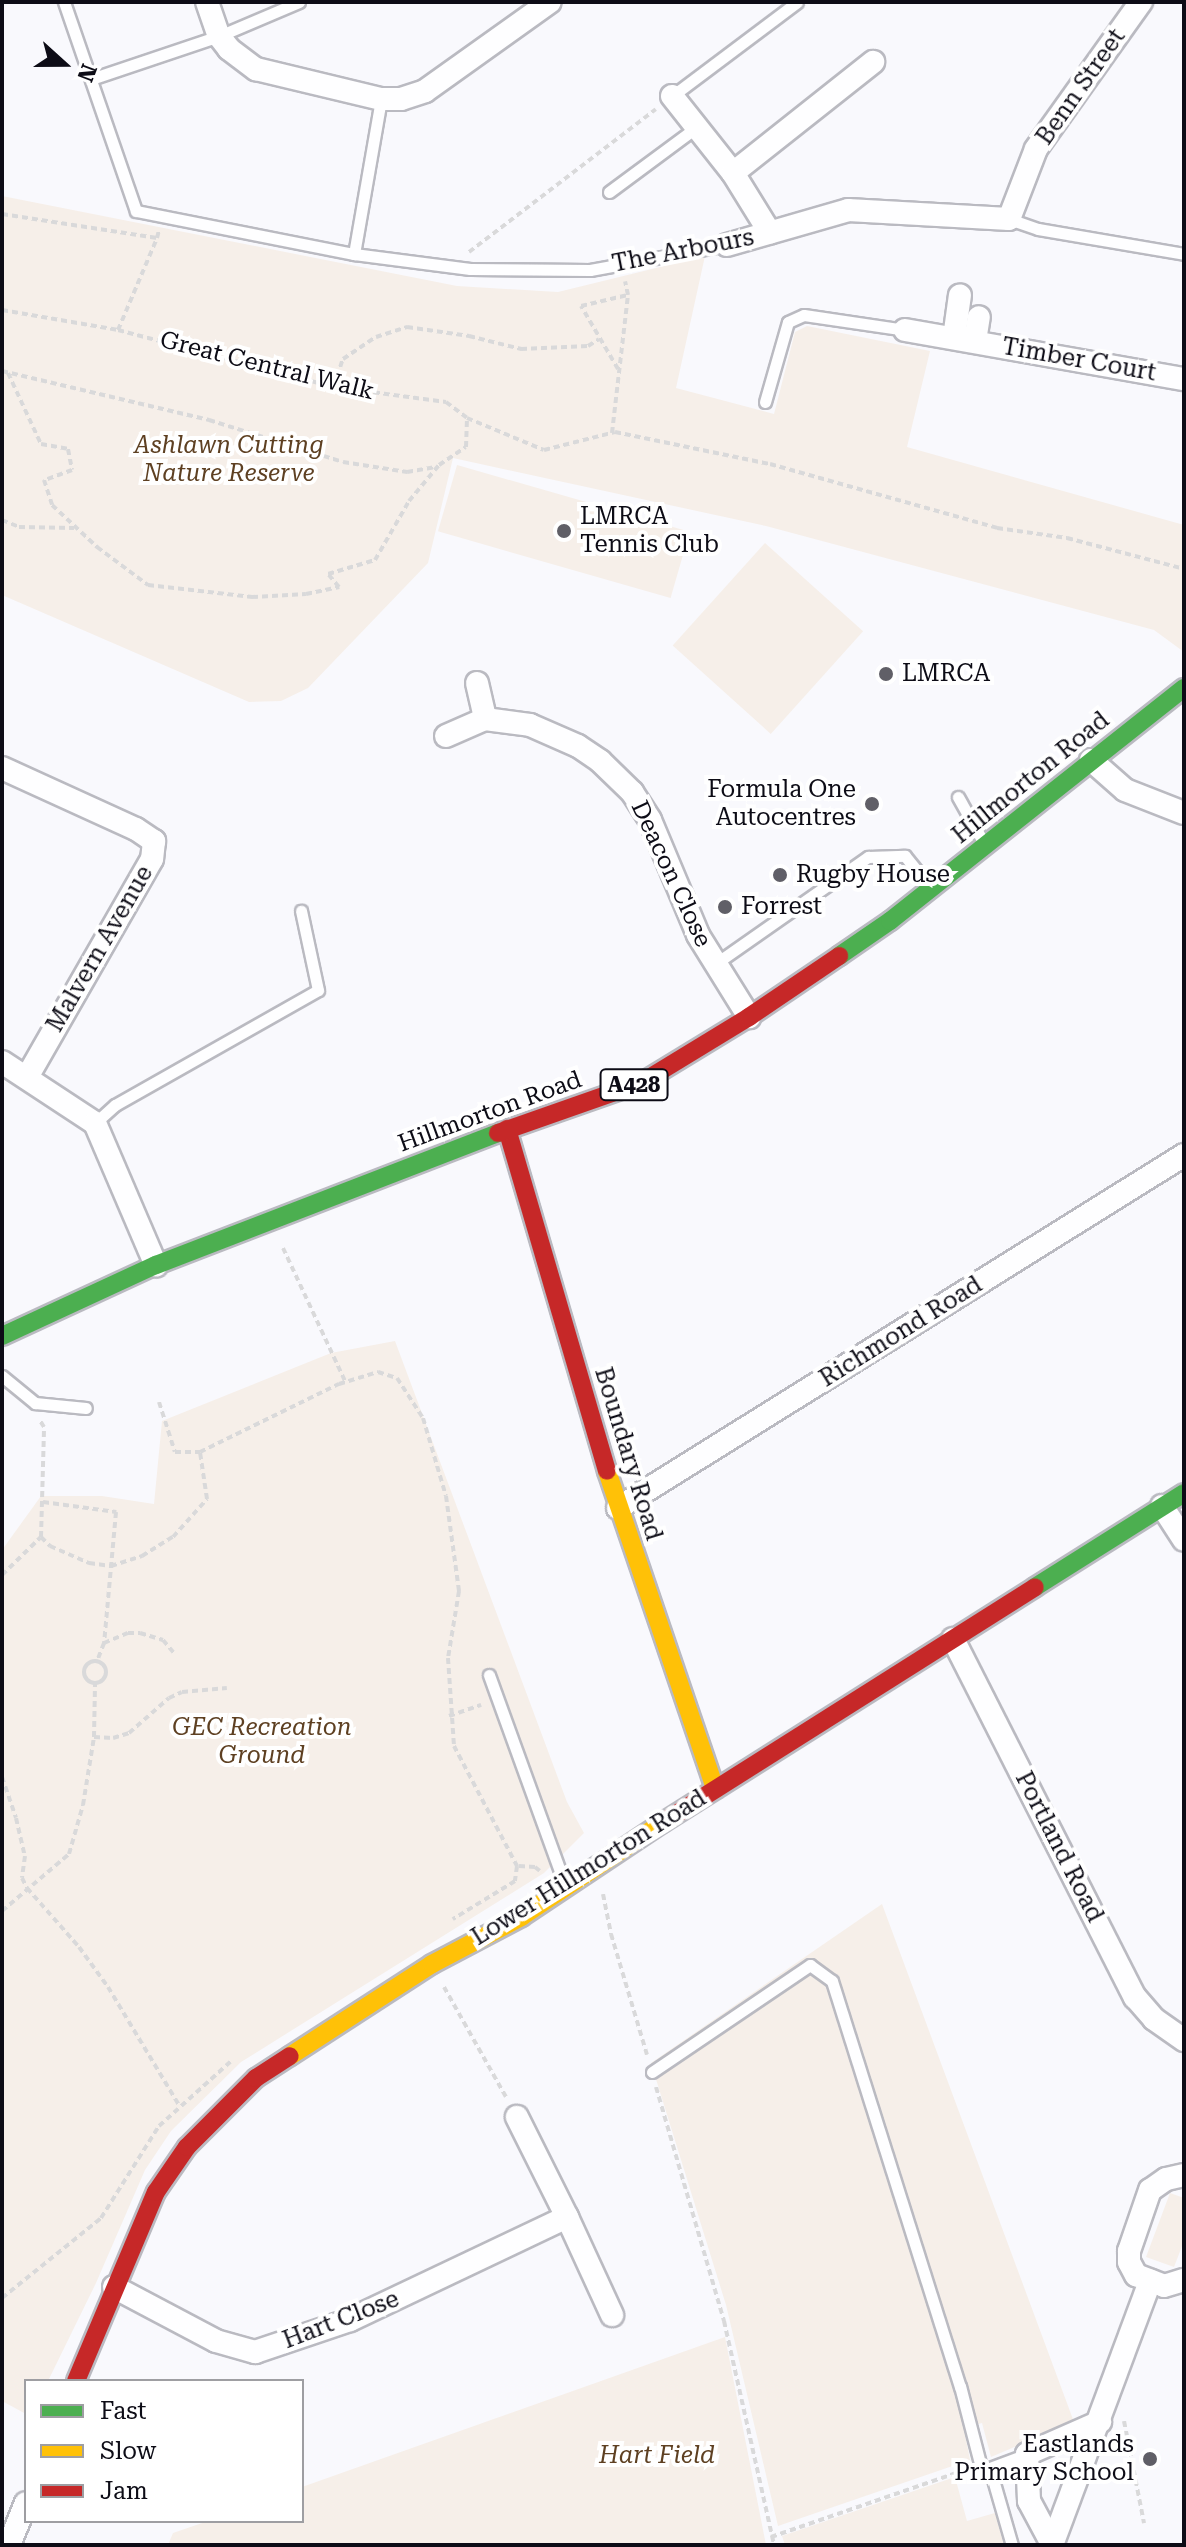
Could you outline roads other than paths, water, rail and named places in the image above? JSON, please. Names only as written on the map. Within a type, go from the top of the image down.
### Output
[{"type":"main road","name":"Hillmorton Road","points":[[2,1336],[156,1265],[507,1129],[641,1083],[749,1017],[931,889],[1184,688]]},
{"type":"main road","name":"Boundary Road","points":[[507,1129],[618,1508],[715,1789]]},
{"type":"main road","name":"Lower Hillmorton Road","points":[[77,2379],[156,2192],[187,2147],[256,2078],[432,1964],[521,1917],[597,1864],[1184,1493]]},
{"type":"street","points":[[207,2],[219,36],[256,69],[381,99],[401,99],[425,91],[550,2]]},
{"type":"street","name":"Benn Street","points":[[1009,219],[1036,149],[1141,2]]},
{"type":"street","points":[[733,173],[873,62]]},
{"type":"street","points":[[672,96],[733,173],[770,233]]},
{"type":"street","name":"The Arbours","points":[[727,245],[848,210],[1009,219]]},
{"type":"street","points":[[960,295],[964,340]]},
{"type":"street","name":"Timber Court","points":[[964,340],[979,317]]},
{"type":"street","name":"Timber Court","points":[[905,330],[1184,379]]},
{"type":"street","points":[[446,736],[485,719],[477,683]]},
{"type":"street","name":"Deacon Close","points":[[485,719],[530,725],[578,746],[600,761],[632,792],[650,820],[698,935],[749,1017]]},
{"type":"street","points":[[1091,760],[1125,790],[1184,813]]},
{"type":"street","name":"Malvern Avenue","points":[[2,768],[136,829],[154,841],[152,859],[27,1077]]},
{"type":"street","points":[[2,1062],[95,1123],[156,1265]]},
{"type":"street","name":"Richmond Road","points":[[618,1508],[1184,1155]]},
{"type":"street","points":[[1162,1506],[1184,1540]]},
{"type":"street","name":"Portland Road","points":[[953,1639],[1135,1997],[1154,2019],[1184,2040]]},
{"type":"street","points":[[517,2117],[612,2315]]},
{"type":"street","points":[[1184,2175],[1166,2179],[1150,2190],[1129,2251],[1129,2262],[1136,2275],[1164,2286],[1184,2280]]},
{"type":"street","name":"Hart Close","points":[[114,2287],[216,2341],[255,2352],[350,2320],[567,2217]]},
{"type":"street","points":[[1052,2544],[1150,2281]]},
{"type":"street","points":[[1052,2544],[1029,2501],[1027,2454],[1100,2422]]},
{"type":"street","points":[[9,2545],[24,2508]]},
{"type":"lane","points":[[64,2],[91,79],[219,36],[299,2]]},
{"type":"lane","points":[[672,96],[797,2]]},
{"type":"lane","name":"The Arbours","points":[[91,79],[136,211],[354,254],[451,266],[535,271],[590,270],[727,245]]},
{"type":"lane","points":[[354,254],[381,99]]},
{"type":"lane","points":[[609,192],[697,127]]},
{"type":"lane","points":[[1009,219],[1038,229],[1184,254]]},
{"type":"lane","points":[[765,402],[788,322],[804,315],[905,330]]},
{"type":"lane","points":[[958,797],[985,846]]},
{"type":"lane","points":[[714,964],[868,857],[905,856],[931,889]]},
{"type":"lane","points":[[95,1123],[115,1105],[318,990],[301,911]]},
{"type":"lane","points":[[2,1376],[35,1403],[86,1408]]},
{"type":"lane","points":[[489,1675],[565,1885]]},
{"type":"lane","points":[[652,2072],[810,1965],[832,1981],[1012,2545]]},
{"type":"lane","points":[[985,2466],[1027,2454]]},
{"type":"place","name":"LMRCA Tennis Club","points":[[564,531]]},
{"type":"place","name":"LMRCA","points":[[886,674]]},
{"type":"place","name":"Formula One Autocentres","points":[[872,804]]},
{"type":"place","name":"Rugby House","points":[[780,875]]},
{"type":"place","name":"Forrest","points":[[725,907]]},
{"type":"place","name":"Eastlands Primary School","points":[[1150,2459]]},
{"type":"park label","name":"Ashlawn Cutting Nature Reserve","points":[[229,460]]},
{"type":"park label","name":"GEC Recreation Ground","points":[[262,1742]]},
{"type":"park label","name":"Hart Field","points":[[657,2456]]}]
